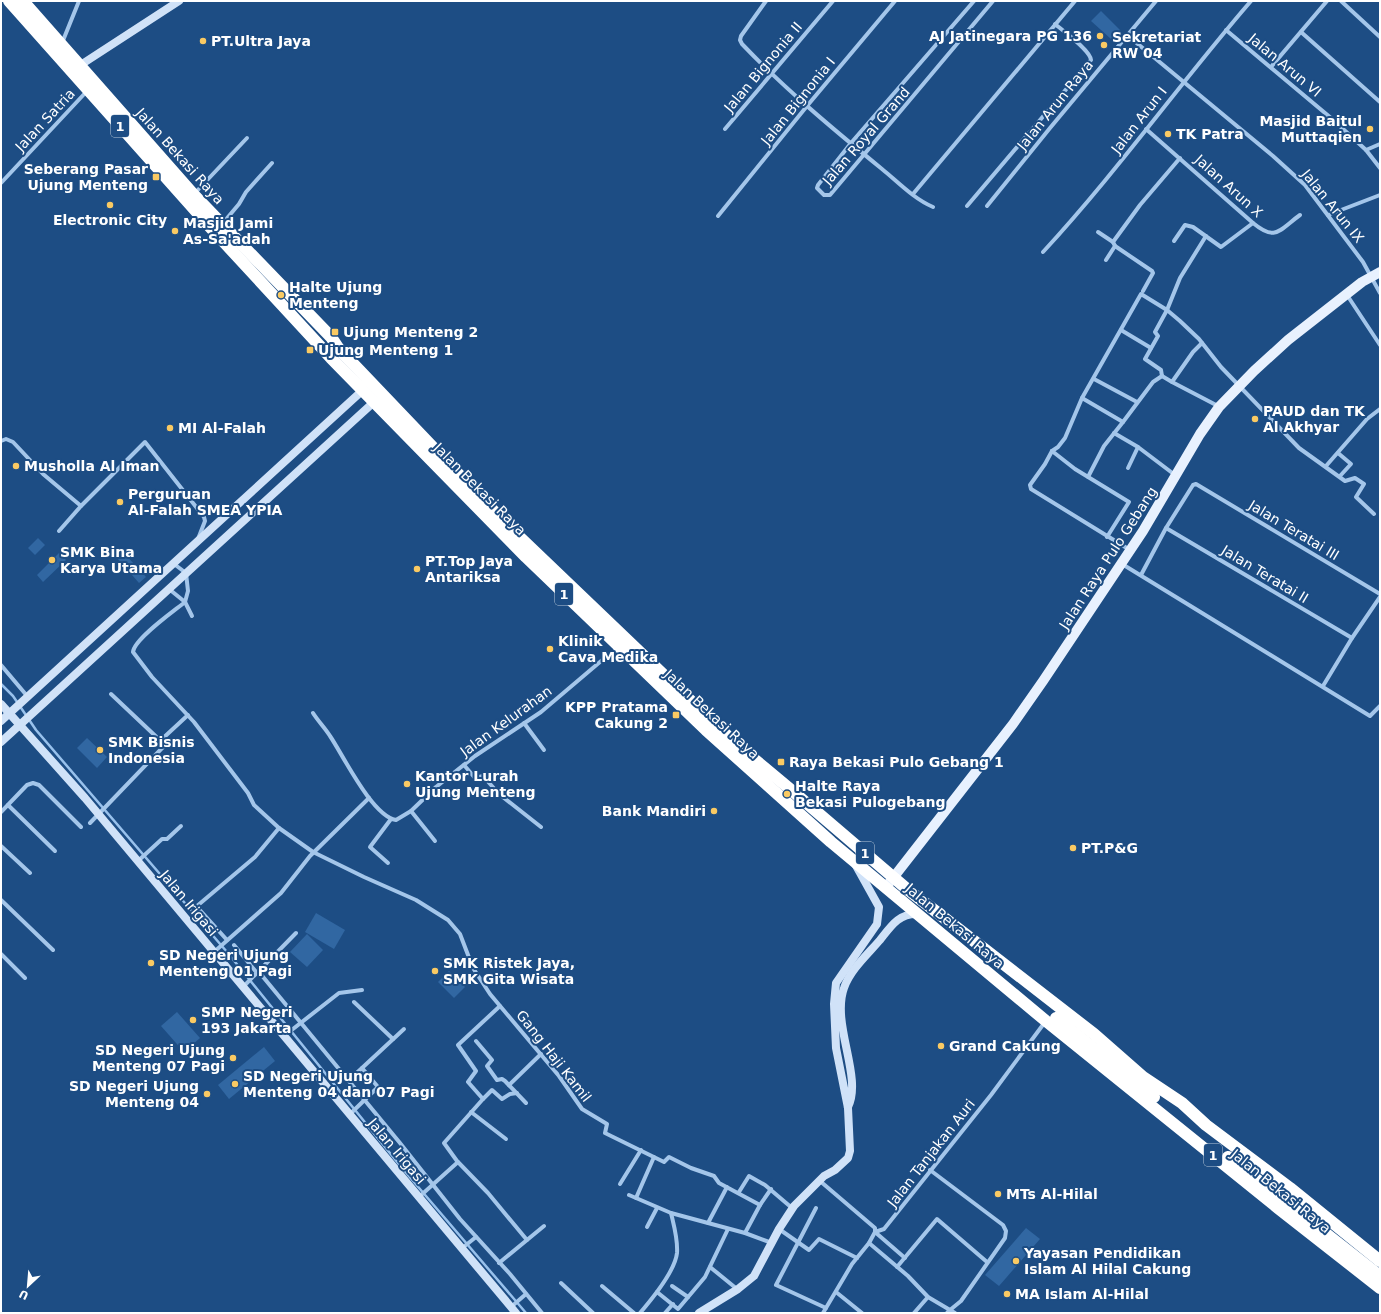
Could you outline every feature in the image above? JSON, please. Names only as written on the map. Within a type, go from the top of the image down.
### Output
[{"type":"highway","name":"Jalan Bekasi Raya","points":[[9,1],[211,228],[331,358],[374,402],[524,541],[734,749],[790,789],[890,882],[918,914],[981,967],[1278,1208],[1380,1288]]},
{"type":"highway","name":"Jalan Bekasi Raya","points":[[23,1],[61,46],[193,194],[331,337],[339,349],[406,418],[449,471],[526,557],[620,648],[734,749],[853,860],[890,882],[1094,1034],[1144,1077],[1182,1103],[1206,1125],[1290,1188],[1380,1261]]},
{"type":"highway","points":[[981,967],[1020,991],[1091,1045],[1193,1129],[1380,1276]]},
{"type":"main road","name":"Jalan Raya Pulo Gebang","points":[[890,882],[1013,724],[1131,551],[1177,476],[1200,434],[1219,407],[1288,340],[1370,277],[1380,272]]},
{"type":"street","points":[[61,46],[79,1]]},
{"type":"street","points":[[79,66],[179,1]]},
{"type":"street","points":[[766,1],[740,40],[771,74],[807,106],[865,156],[913,194],[933,207]]},
{"type":"street","name":"Jalan Bignonia II","points":[[725,129],[833,1]]},
{"type":"street","name":"Jalan Bignonia I","points":[[718,216],[807,106],[896,1]]},
{"type":"street","name":"Jalan Royal Grand","points":[[974,1],[851,143],[818,186],[817,188],[824,196],[830,195],[865,156],[993,1]]},
{"type":"street","points":[[913,194],[1054,24],[1075,1]]},
{"type":"street","name":"Jalan Arun Raya","points":[[987,206],[1156,1]]},
{"type":"street","name":"Jalan Arun I","points":[[1043,252],[1076,217],[1251,1]]},
{"type":"street","points":[[1271,67],[1327,1]]},
{"type":"street","points":[[1341,1],[1380,37]]},
{"type":"street","points":[[967,206],[1090,60],[1090,56],[1086,50],[1054,24]]},
{"type":"street","name":"Jalan Arun VI","points":[[1226,30],[1366,150],[1380,168]]},
{"type":"street","points":[[1301,32],[1380,102]]},
{"type":"street","name":"Jalan Arun IX","points":[[1127,35],[1290,170],[1309,190],[1363,262],[1380,293]]},
{"type":"street","name":"Jalan Satria","points":[[1,183],[89,90]]},
{"type":"street","name":"Jalan Arun X","points":[[1146,129],[1253,223],[1272,234],[1300,215]]},
{"type":"street","points":[[193,194],[247,138]]},
{"type":"street","points":[[1366,150],[1380,144]]},
{"type":"street","points":[[1106,260],[1114,244],[1140,205],[1180,158]]},
{"type":"street","points":[[221,224],[239,204],[246,192],[272,163]]},
{"type":"street","points":[[1328,215],[1380,195]]},
{"type":"street","points":[[1174,241],[1185,225],[1193,227],[1221,247],[1253,223]]},
{"type":"street","points":[[1098,232],[1152,271],[1153,273],[1143,291]]},
{"type":"street","points":[[1206,236],[1180,278],[1168,310],[1155,332],[1158,336],[1145,360],[1161,370],[1162,376],[1219,407]]},
{"type":"street","points":[[1131,551],[1031,489],[1030,485],[1052,451],[1058,447],[1065,438],[1082,398],[1141,294],[1168,310],[1202,343],[1221,368],[1299,448],[1347,481],[1355,478],[1364,484],[1356,498],[1374,514]]},
{"type":"street","points":[[1347,295],[1380,345]]},
{"type":"street","points":[[1121,330],[1151,348]]},
{"type":"street","points":[[1172,382],[1191,355],[1202,343]]},
{"type":"street","points":[[1088,477],[1099,454],[1114,433],[1153,382],[1162,376]]},
{"type":"street","points":[[1094,379],[1137,402]]},
{"type":"street","points":[[1,721],[363,390]]},
{"type":"street","points":[[1082,398],[1123,422]]},
{"type":"street","points":[[1,742],[168,588],[374,402]]},
{"type":"street","points":[[1326,466],[1367,419],[1380,409]]},
{"type":"street","points":[[1114,433],[1138,447],[1177,476]]},
{"type":"street","points":[[1,441],[6,439],[13,442],[43,474],[81,506]]},
{"type":"street","points":[[59,531],[81,506],[145,442],[204,517],[205,521],[196,544]]},
{"type":"street","points":[[1128,468],[1138,447]]},
{"type":"street","points":[[1052,451],[1088,477],[1129,502],[1107,537]]},
{"type":"street","points":[[1338,453],[1351,464],[1340,476]]},
{"type":"street","name":"Jalan Teratai III","points":[[1166,528],[1196,484],[1380,596]]},
{"type":"street","points":[[1141,575],[1166,528]]},
{"type":"street","name":"Jalan Teratai II","points":[[1166,528],[1352,638]]},
{"type":"street","points":[[174,564],[186,573],[188,592],[185,602]]},
{"type":"street","points":[[1122,564],[1276,660],[1323,686],[1370,716],[1378,713],[1380,706]]},
{"type":"street","points":[[168,588],[185,602],[192,616]]},
{"type":"street","points":[[1323,686],[1380,596]]},
{"type":"street","name":"Gang Haji Kamil","points":[[185,602],[154,627],[133,651],[152,677],[188,715],[248,793],[254,805],[278,828],[313,852],[416,900],[448,920],[460,934],[480,980],[541,1054],[585,1112],[607,1124],[605,1133],[665,1162],[669,1157],[691,1168],[714,1176],[717,1182],[739,1192],[760,1205]]},
{"type":"street","name":"Jalan Kelurahan","points":[[391,819],[399,819],[486,747],[541,712],[607,656],[620,648]]},
{"type":"street","points":[[1,666],[27,698]]},
{"type":"street","points":[[90,823],[99,812],[165,746],[161,740],[111,694]]},
{"type":"street","name":"Jalan Irigasi","points":[[1,704],[140,859],[215,951],[286,1034],[351,1114],[421,1195],[463,1248],[514,1308]]},
{"type":"street","points":[[313,713],[330,735],[352,774],[369,798],[391,819],[370,847],[388,863]]},
{"type":"street","points":[[161,740],[188,715]]},
{"type":"street","points":[[524,723],[544,750]]},
{"type":"street","points":[[464,765],[475,778],[483,776],[499,794],[541,827]]},
{"type":"street","points":[[1,812],[27,785],[33,783],[39,785],[82,827]]},
{"type":"street","points":[[215,951],[281,893],[313,852],[369,798]]},
{"type":"street","points":[[8,805],[55,851]]},
{"type":"street","points":[[411,810],[434,841]]},
{"type":"street","points":[[140,859],[162,839],[167,839],[181,826]]},
{"type":"street","points":[[226,941],[197,906],[255,857],[278,828]]},
{"type":"street","points":[[1,846],[30,873]]},
{"type":"street","points":[[699,1313],[712,1310],[738,1290],[758,1271],[772,1243],[793,1208],[820,1181],[845,1162],[850,1154],[848,1108],[853,1086],[843,1027],[840,985],[877,924],[880,914],[879,907],[859,874],[853,860]]},
{"type":"street","points":[[1,900],[52,950]]},
{"type":"street","points":[[840,985],[896,920],[910,914],[918,914]]},
{"type":"street","points":[[245,985],[296,933]]},
{"type":"street","points":[[234,945],[348,1080],[431,1186],[475,1238],[500,1262],[542,1313]]},
{"type":"street","points":[[1,954],[25,978]]},
{"type":"street","points":[[286,1034],[339,993],[362,990]]},
{"type":"street","points":[[354,1002],[393,1039]]},
{"type":"street","points":[[483,1099],[468,1082],[476,1071],[458,1046],[500,1006]]},
{"type":"street","name":"Jalan Tanjakan Auri","points":[[875,1232],[884,1229],[991,1095],[1046,1021]]},
{"type":"street","points":[[348,1080],[404,1030]]},
{"type":"street","points":[[476,1041],[492,1060],[487,1066],[492,1074],[497,1080],[504,1080],[526,1103]]},
{"type":"street","points":[[509,1085],[541,1054]]},
{"type":"street","points":[[351,1114],[378,1087],[362,1068]]},
{"type":"street","points":[[517,1094],[510,1094],[502,1099],[492,1090],[444,1143],[458,1162],[488,1194],[527,1240]]},
{"type":"street","points":[[471,1112],[506,1139]]},
{"type":"street","points":[[620,1184],[641,1150]]},
{"type":"street","points":[[636,1198],[654,1157]]},
{"type":"street","points":[[421,1195],[458,1162]]},
{"type":"street","points":[[930,1170],[1003,1225],[1006,1231],[1005,1238],[960,1301],[948,1311]]},
{"type":"street","points":[[739,1192],[749,1176],[771,1190],[793,1208]]},
{"type":"street","points":[[820,1181],[875,1228],[875,1232],[905,1258]]},
{"type":"street","points":[[708,1223],[727,1187]]},
{"type":"street","points":[[746,1233],[760,1205],[771,1190]]},
{"type":"street","points":[[629,1195],[671,1213],[746,1233],[772,1243]]},
{"type":"street","points":[[647,1226],[657,1208]]},
{"type":"street","points":[[816,1208],[776,1285],[826,1308]]},
{"type":"street","points":[[640,1313],[657,1292],[677,1254],[677,1240],[671,1213]]},
{"type":"street","points":[[897,1267],[938,1219],[987,1262]]},
{"type":"street","points":[[500,1262],[544,1226]]},
{"type":"street","points":[[657,1292],[678,1308],[703,1280],[728,1229]]},
{"type":"street","points":[[780,1229],[809,1250],[820,1239],[857,1258]]},
{"type":"street","points":[[823,1313],[875,1232]]},
{"type":"street","points":[[463,1248],[475,1238]]},
{"type":"street","points":[[869,1243],[897,1267],[928,1297],[948,1311],[955,1313]]},
{"type":"street","points":[[710,1267],[738,1290]]},
{"type":"street","points":[[561,1283],[593,1313]]},
{"type":"street","points":[[602,1286],[634,1313]]},
{"type":"street","points":[[672,1286],[688,1297]]},
{"type":"street","points":[[836,1292],[862,1313]]},
{"type":"street","points":[[514,1308],[526,1295]]},
{"type":"street","points":[[914,1313],[928,1297]]},
{"type":"street","points":[[665,1313],[673,1304]]},
{"type":"shaded area","points":[[1101,11],[1120,30],[1111,39],[1091,21]]},
{"type":"shaded area","points":[[38,538],[45,545],[35,555],[28,548]]},
{"type":"shaded area","points":[[59,553],[66,560],[43,582],[37,575]]},
{"type":"shaded area","points":[[124,553],[146,577],[139,583],[117,558]]},
{"type":"shaded area","points":[[87,738],[107,757],[97,768],[77,748]]},
{"type":"shaded area","points":[[316,913],[345,930],[334,949],[305,932]]},
{"type":"shaded area","points":[[307,934],[323,950],[307,967],[290,952]]},
{"type":"shaded area","points":[[449,971],[465,987],[454,998],[438,982]]},
{"type":"shaded area","points":[[177,1012],[200,1038],[184,1052],[161,1026]]},
{"type":"shaded area","points":[[264,1047],[275,1061],[229,1099],[218,1085]]},
{"type":"shaded area","points":[[1026,1228],[1040,1239],[999,1286],[985,1275]]},
{"type":"waterway","points":[[1,684],[13,696],[36,730],[227,952],[402,1168],[526,1313]]},
{"type":"place","name":"AJ Jatinegara PG 136","points":[[1100,36]]},
{"type":"place","name":"PT.Ultra Jaya","points":[[203,41]]},
{"type":"place","name":"Sekretariat RW 04","points":[[1104,45]]},
{"type":"place","name":"Masjid Baitul Muttaqien","points":[[1370,129]]},
{"type":"place","name":"TK Patra","points":[[1168,134]]},
{"type":"place","name":"Seberang Pasar Ujung Menteng","points":[[156,177]]},
{"type":"place","name":"Electronic City","points":[[110,205]]},
{"type":"place","name":"Masjid Jami As-Sa'adah","points":[[175,231]]},
{"type":"place","name":"Halte Ujung Menteng","points":[[281,295]]},
{"type":"place","name":"Ujung Menteng 2","points":[[335,332]]},
{"type":"place","name":"Ujung Menteng 1","points":[[310,350]]},
{"type":"place","name":"PAUD dan TK Al Akhyar","points":[[1255,419]]},
{"type":"place","name":"MI Al-Falah","points":[[170,428]]},
{"type":"place","name":"Musholla Al Iman","points":[[16,466]]},
{"type":"place","name":"Perguruan Al-Falah SMEA YPIA","points":[[120,502]]},
{"type":"place","name":"SMK Bina Karya Utama","points":[[52,560]]},
{"type":"place","name":"PT.Top Jaya Antariksa","points":[[417,569]]},
{"type":"place","name":"Klinik Cava Medika","points":[[550,649]]},
{"type":"place","name":"KPP Pratama Cakung 2","points":[[676,715]]},
{"type":"place","name":"SMK Bisnis Indonesia","points":[[100,750]]},
{"type":"place","name":"Raya Bekasi Pulo Gebang 1","points":[[781,762]]},
{"type":"place","name":"Kantor Lurah Ujung Menteng","points":[[407,784]]},
{"type":"place","name":"Halte Raya Bekasi Pulogebang","points":[[787,794]]},
{"type":"place","name":"Bank Mandiri","points":[[714,811]]},
{"type":"place","name":"PT.P&G","points":[[1073,848]]},
{"type":"place","name":"SD Negeri Ujung Menteng 01 Pagi","points":[[151,963]]},
{"type":"place","name":"SMK Ristek Jaya, SMK Gita Wisata","points":[[435,971]]},
{"type":"place","name":"SMP Negeri 193 Jakarta","points":[[193,1020]]},
{"type":"place","name":"Grand Cakung","points":[[941,1046]]},
{"type":"place","name":"SD Negeri Ujung Menteng 07 Pagi","points":[[233,1058]]},
{"type":"place","name":"SD Negeri Ujung Menteng 04 dan 07 Pagi","points":[[235,1084]]},
{"type":"place","name":"SD Negeri Ujung Menteng 04","points":[[207,1094]]},
{"type":"place","name":"MTs Al-Hilal","points":[[998,1194]]},
{"type":"place","name":"Yayasan Pendidikan Islam Al Hilal Cakung","points":[[1016,1261]]},
{"type":"place","name":"MA Islam Al-Hilal","points":[[1007,1294]]}]
